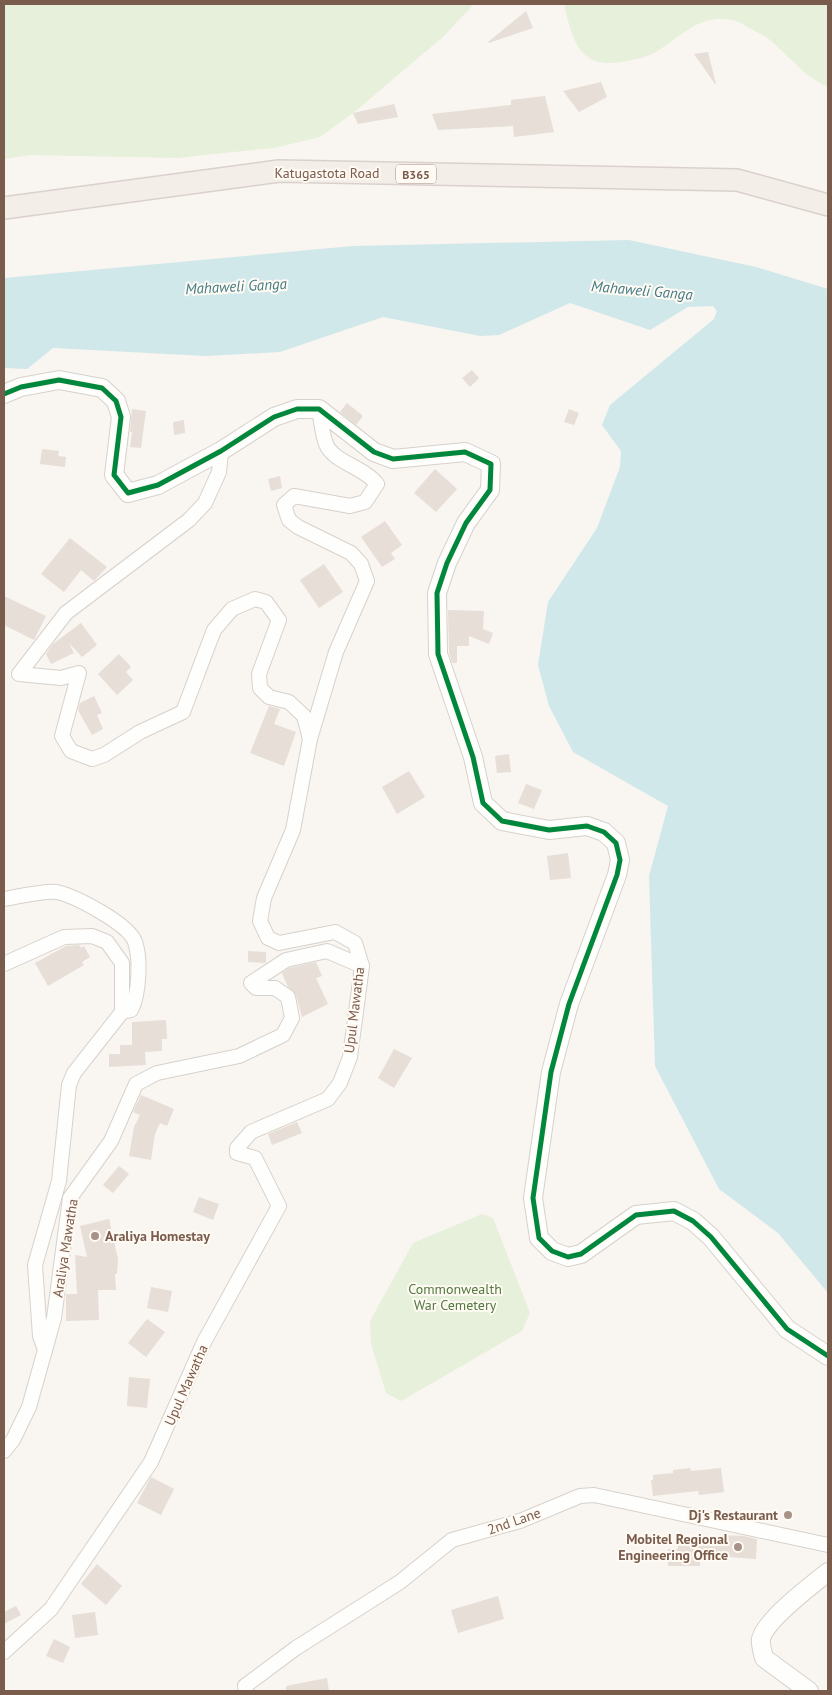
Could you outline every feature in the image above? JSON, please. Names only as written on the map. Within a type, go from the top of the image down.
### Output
[{"type":"main road","name":"Katugastota Road","points":[[4,208],[278,171],[737,180],[828,205]]},
{"type":"street","points":[[4,394],[21,387],[59,380],[102,388],[116,401],[121,417],[114,475],[128,493],[158,486],[221,451],[274,417],[297,409],[319,409],[374,452],[393,459],[465,452],[491,464],[490,490],[466,523],[442,578],[437,593],[436,625],[438,654],[474,757],[483,802],[502,821],[549,830],[587,826],[604,832],[616,843],[620,860],[617,875],[569,1004],[551,1072],[533,1198],[539,1238],[552,1251],[568,1257],[580,1254],[636,1215],[674,1211],[694,1221],[711,1237],[786,1329],[828,1356]]},
{"type":"street","name":"Upul Mawatha","points":[[4,1652],[51,1609],[151,1462],[204,1342],[279,1206],[255,1158],[238,1153],[237,1148],[250,1132],[328,1099],[340,1083],[350,1057],[362,966],[355,943],[335,932],[279,943],[268,938],[260,921],[264,898],[293,830],[310,739],[336,652],[367,581],[362,564],[351,553],[298,527],[289,520],[284,505],[294,496],[350,506],[365,502],[377,484],[371,476],[335,456],[326,445],[319,409]]},
{"type":"street","points":[[221,451],[219,472],[205,504],[189,520],[66,613],[19,674],[61,678],[79,673],[62,736],[72,751],[92,759],[104,755],[140,732],[183,712],[214,630],[232,609],[255,598],[266,602],[279,620],[259,674],[260,688],[269,697],[289,702],[304,716],[310,739]]},
{"type":"street","points":[[4,899],[55,892],[87,904],[122,926],[135,942],[139,975],[135,1002],[131,1010],[122,1012]]},
{"type":"street","points":[[4,964],[64,937],[92,936],[107,942],[122,963],[122,1012],[74,1073],[69,1085],[59,1180],[35,1265],[40,1336],[45,1351]]},
{"type":"street","name":"Araliya Mawatha","points":[[4,1450],[13,1440],[29,1407],[54,1318],[70,1198],[111,1141],[136,1084],[157,1072],[239,1056],[283,1035],[292,1018],[288,997],[275,988],[256,988],[251,983],[286,960],[327,951],[362,966]]},
{"type":"street","name":"2nd Lane","points":[[246,1691],[245,1686],[296,1648],[400,1582],[452,1540],[520,1521],[580,1496],[594,1495],[828,1545]]},
{"type":"street","points":[[808,1691],[764,1658],[761,1639],[767,1627],[801,1594],[828,1572]]},
{"type":"green space","points":[[4,4],[474,4],[443,37],[353,113],[320,137],[274,148],[176,158],[30,155],[4,159]]},
{"type":"green space","points":[[564,4],[828,4],[828,87],[803,71],[766,37],[732,20],[720,19],[700,23],[643,58],[607,63],[595,61],[586,56],[574,39]]},
{"type":"green space","name":"Commonwealth War Cemetery","points":[[482,1214],[493,1218],[530,1313],[522,1331],[401,1401],[386,1393],[371,1344],[370,1321],[413,1243]]},
{"type":"water","name":"Mahaweli Ganga","points":[[629,240],[756,267],[828,289],[828,1293],[778,1233],[719,1189],[655,1066],[649,876],[668,806],[573,752],[549,706],[538,665],[548,602],[597,528],[620,467],[621,451],[602,425],[610,405],[714,319],[717,311],[713,306],[688,307],[650,330],[570,303],[499,335],[480,336],[383,317],[280,352],[206,356],[53,348],[27,369],[4,368],[4,278],[353,246]]},
{"type":"building","points":[[526,11],[533,28],[488,42]]},
{"type":"building","points":[[708,52],[716,84],[694,54]]},
{"type":"building","points":[[601,82],[607,97],[579,112],[563,91]]},
{"type":"building","points":[[545,96],[554,132],[514,137],[513,126],[438,130],[432,114],[511,105],[511,100]]},
{"type":"building","points":[[394,104],[398,117],[358,124],[353,113]]},
{"type":"building","points":[[472,370],[479,378],[470,387],[462,378]]},
{"type":"building","points":[[347,403],[363,416],[356,425],[340,412]]},
{"type":"building","points":[[132,409],[146,411],[141,448],[130,447]]},
{"type":"building","points":[[569,409],[579,413],[574,425],[564,422]]},
{"type":"building","points":[[184,420],[185,433],[174,435],[173,422]]},
{"type":"building","points":[[42,449],[59,451],[58,456],[66,457],[65,467],[40,464]]},
{"type":"building","points":[[435,469],[457,489],[436,512],[414,493]]},
{"type":"building","points":[[280,476],[282,488],[271,491],[268,479]]},
{"type":"building","points":[[385,521],[402,545],[391,553],[395,559],[382,567],[361,537]]},
{"type":"building","points":[[70,538],[107,567],[94,581],[81,570],[64,592],[41,574]]},
{"type":"building","points":[[324,564],[343,592],[319,608],[300,580]]},
{"type":"building","points":[[4,596],[46,616],[34,640],[4,625]]},
{"type":"building","points":[[448,610],[484,611],[483,629],[493,633],[489,644],[469,636],[469,646],[457,646],[457,663],[452,663],[449,652]]},
{"type":"building","points":[[81,623],[97,645],[82,657],[69,643],[74,653],[51,664],[46,654],[53,644]]},
{"type":"building","points":[[119,654],[131,667],[126,672],[133,680],[117,695],[98,674]]},
{"type":"building","points":[[94,696],[102,713],[97,715],[103,729],[92,735],[78,710],[80,703]]},
{"type":"building","points":[[269,706],[280,709],[274,724],[296,732],[284,766],[250,753]]},
{"type":"building","points":[[509,754],[511,772],[497,773],[495,756]]},
{"type":"building","points":[[409,771],[425,797],[397,814],[382,787]]},
{"type":"building","points":[[526,784],[542,790],[534,809],[518,803]]},
{"type":"building","points":[[568,853],[571,878],[550,880],[547,856]]},
{"type":"building","points":[[79,945],[81,948],[84,946],[90,957],[82,962],[84,965],[48,986],[35,963],[66,946]]},
{"type":"building","points":[[248,951],[266,952],[266,963],[248,962]]},
{"type":"building","points":[[316,962],[322,976],[316,978],[328,1004],[302,1017],[296,995],[288,987],[282,973],[289,968]]},
{"type":"building","points":[[166,1020],[167,1039],[162,1039],[162,1051],[145,1052],[146,1065],[109,1067],[109,1054],[120,1054],[120,1045],[132,1045],[132,1022]]},
{"type":"building","points":[[394,1049],[412,1058],[394,1088],[378,1078]]},
{"type":"building","points":[[141,1095],[174,1109],[167,1126],[160,1123],[155,1134],[151,1160],[129,1156],[134,1127],[140,1115],[133,1112]]},
{"type":"building","points":[[297,1122],[302,1133],[272,1145],[268,1134]]},
{"type":"building","points":[[119,1166],[129,1174],[113,1193],[103,1185]]},
{"type":"building","points":[[199,1197],[219,1204],[213,1220],[193,1212]]},
{"type":"building","points":[[109,1219],[118,1259],[117,1274],[115,1274],[116,1290],[98,1290],[99,1320],[66,1321],[66,1294],[77,1294],[75,1255],[87,1257],[80,1226]]},
{"type":"building","points":[[151,1287],[172,1291],[168,1312],[147,1308]]},
{"type":"building","points":[[147,1319],[165,1332],[146,1357],[128,1343]]},
{"type":"building","points":[[129,1377],[150,1379],[147,1408],[127,1406]]},
{"type":"building","points":[[690,1468],[691,1471],[721,1468],[724,1492],[699,1495],[698,1491],[653,1496],[651,1480],[653,1480],[653,1475],[673,1473],[673,1470]]},
{"type":"building","points":[[151,1477],[174,1489],[161,1515],[137,1503]]},
{"type":"building","points":[[720,1535],[744,1536],[757,1539],[756,1559],[700,1555],[700,1566],[668,1566],[668,1549],[678,1549],[678,1537],[720,1537]]},
{"type":"building","points":[[97,1564],[122,1586],[106,1605],[81,1584]]},
{"type":"building","points":[[498,1596],[504,1619],[458,1633],[451,1610]]},
{"type":"building","points":[[16,1606],[21,1615],[4,1624],[4,1612]]},
{"type":"building","points":[[95,1612],[98,1635],[75,1638],[72,1615]]},
{"type":"building","points":[[54,1639],[70,1647],[63,1663],[46,1656]]},
{"type":"building","points":[[327,1678],[329,1691],[286,1691],[286,1686]]},
{"type":"cycle path","points":[[4,394],[21,387],[59,380],[102,388],[116,401],[121,417],[114,475],[128,493],[158,485],[221,451],[274,417],[297,409],[319,409],[374,452],[393,459],[465,452],[491,464],[490,490],[466,523],[447,563],[437,593],[438,654],[473,757],[483,803],[502,821],[549,830],[587,826],[604,832],[616,843],[620,860],[617,875],[569,1004],[551,1072],[533,1198],[539,1238],[552,1251],[568,1257],[581,1254],[636,1215],[674,1211],[693,1221],[711,1237],[787,1329],[828,1356]]},
{"type":"place","name":"Araliya Homestay","points":[[95,1236]]},
{"type":"place","name":"Dj's Restaurant","points":[[788,1515]]},
{"type":"place","name":"Mobitel Regional Engineering Office","points":[[738,1547]]}]
